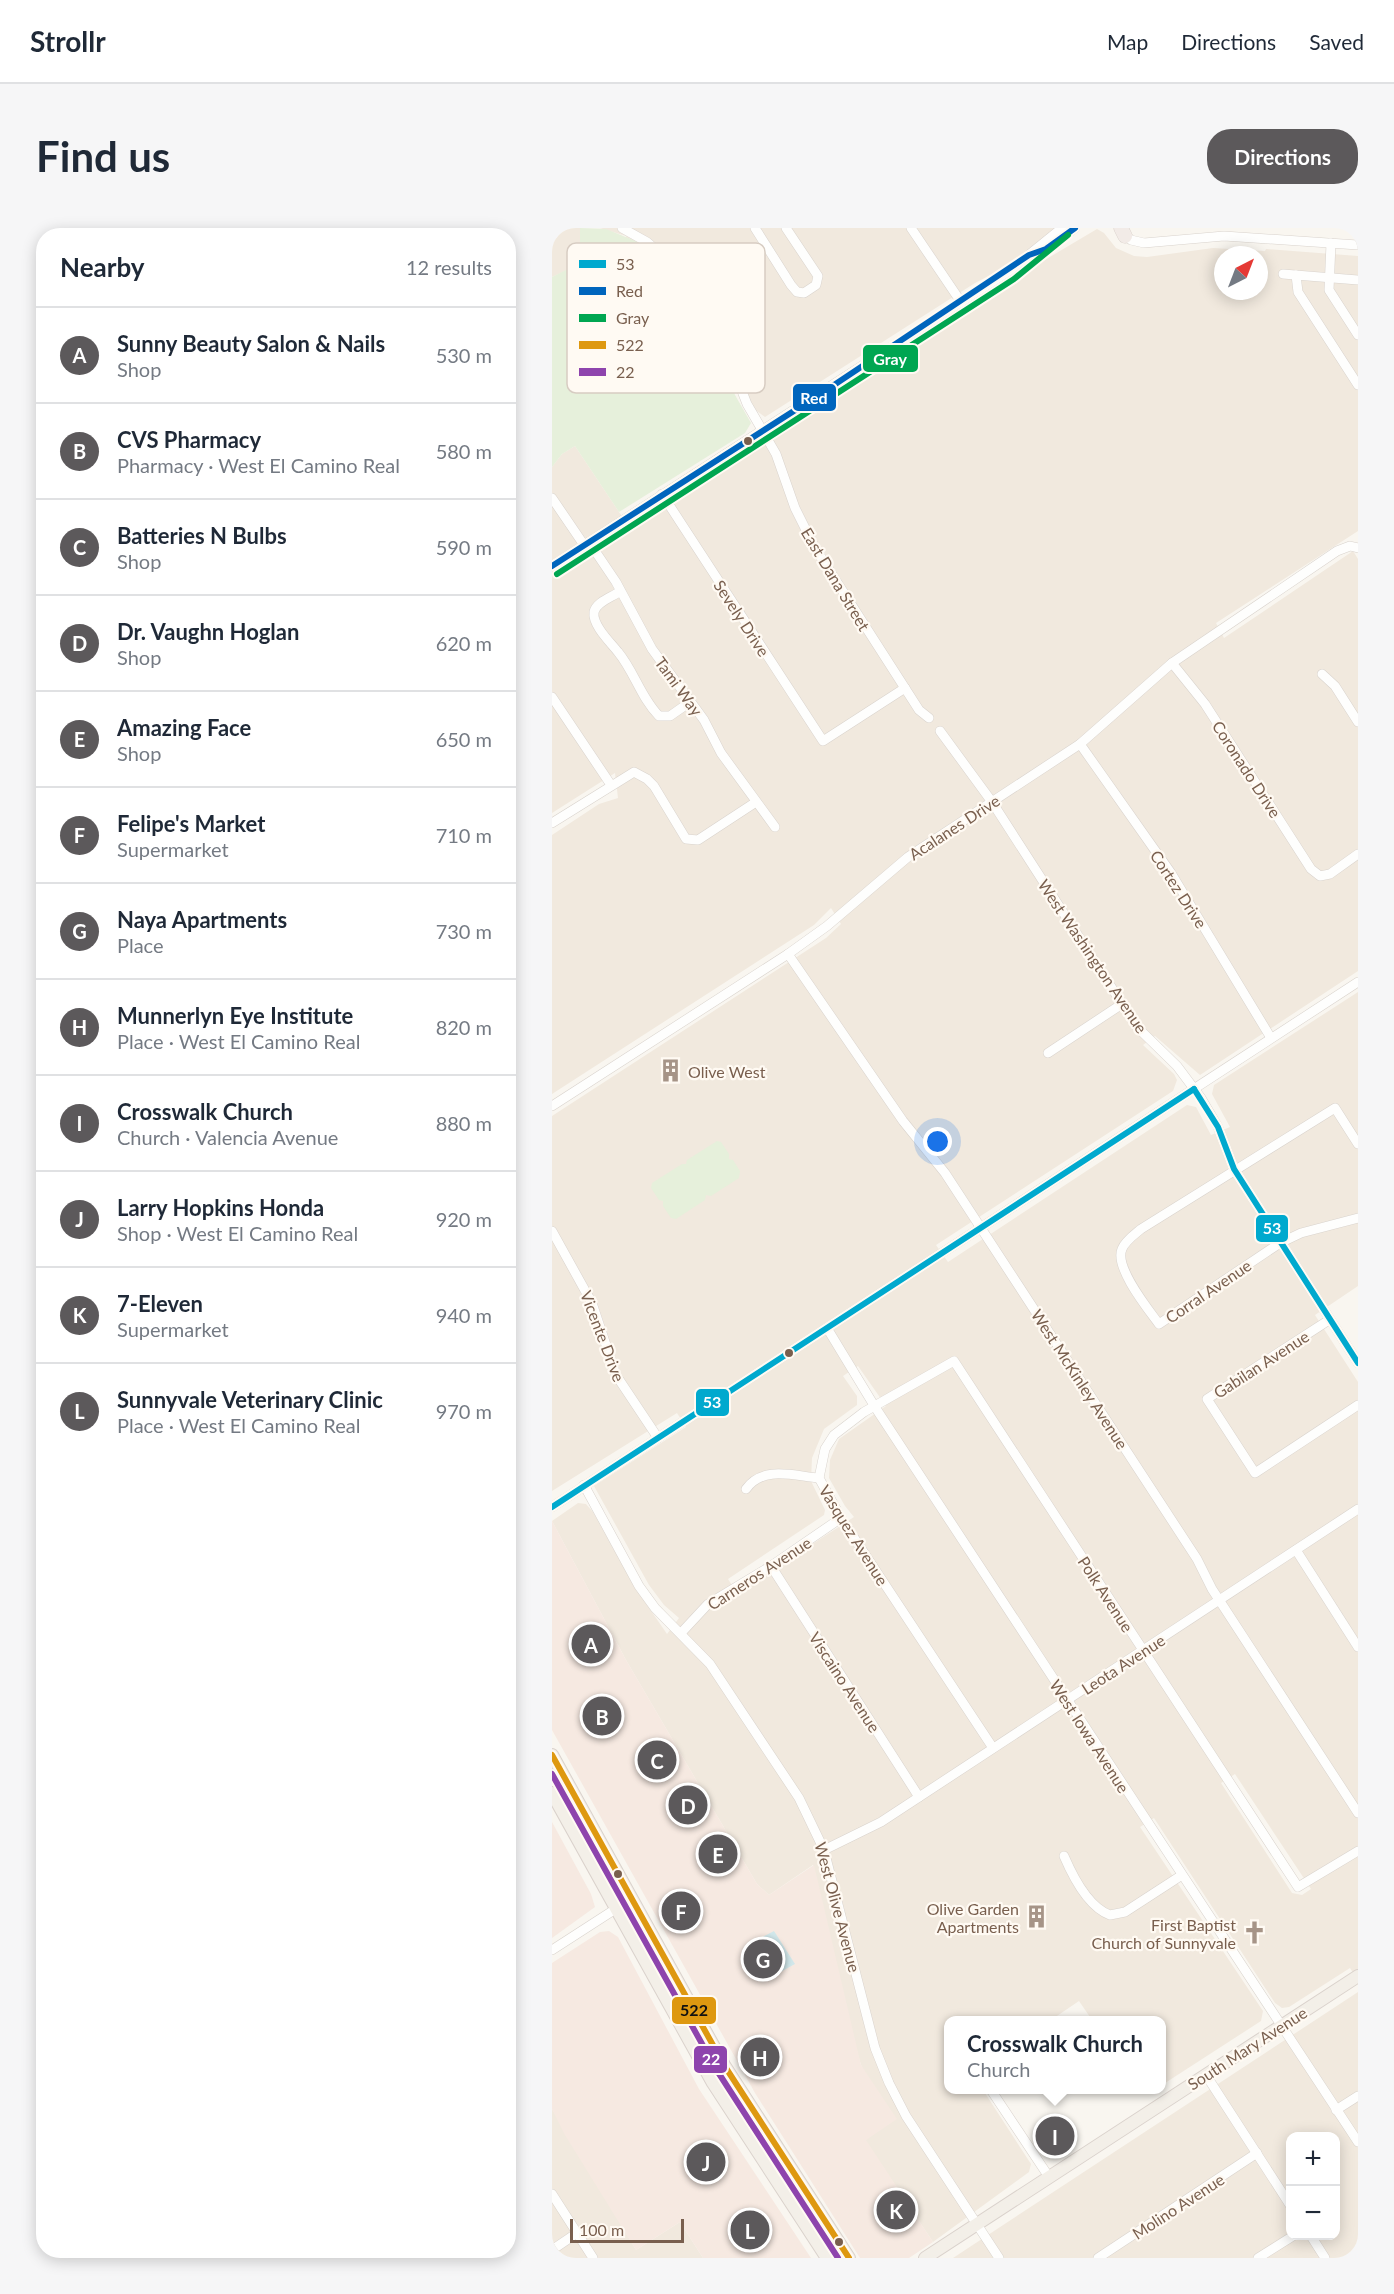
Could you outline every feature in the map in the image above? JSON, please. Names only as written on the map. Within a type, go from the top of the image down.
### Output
[{"type":"main road","points":[[552,1755],[723,2065],[849,2258]]},
{"type":"main road","points":[[552,1793],[713,2083],[827,2258]]},
{"type":"main road","name":"South Mary Avenue","points":[[925,2258],[1358,1976]]},
{"type":"street","name":"East Dana Street","points":[[622,228],[648,243]]},
{"type":"street","points":[[755,228],[764,243]]},
{"type":"street","points":[[765,244],[797,292],[804,293],[816,285],[818,276],[786,228]]},
{"type":"street","points":[[911,228],[961,302]]},
{"type":"street","points":[[552,566],[961,302],[1029,255],[1062,228]]},
{"type":"street","points":[[1029,255],[1046,249],[1075,228]]},
{"type":"street","points":[[1122,231],[1144,243],[1224,236],[1358,245]]},
{"type":"street","points":[[1331,243],[1328,278],[1330,292],[1358,335]]},
{"type":"street","points":[[1283,274],[1358,280]]},
{"type":"street","points":[[1296,275],[1298,292],[1358,385]]},
{"type":"street","name":"East Dana Street","points":[[743,393],[777,454],[795,508],[815,548],[919,710],[929,718]]},
{"type":"street","name":"Sevely Drive","points":[[662,494],[823,741],[905,688]]},
{"type":"street","name":"Tami Way","points":[[552,498],[616,582],[619,592],[652,649],[710,729],[721,753],[775,827]]},
{"type":"street","name":"Acalanes Drive","points":[[552,1106],[788,954],[827,926],[908,857],[1080,744],[1172,663],[1337,551],[1356,547]]},
{"type":"street","points":[[619,592],[597,606],[594,611],[594,616],[607,639],[620,653],[659,716],[670,716],[690,702]]},
{"type":"street","name":"Coronado Drive","points":[[1172,663],[1205,704],[1311,869],[1320,876],[1330,874],[1358,854]]},
{"type":"street","points":[[1322,674],[1335,686],[1358,722]]},
{"type":"street","points":[[553,700],[611,785]]},
{"type":"street","name":"West Washington Avenue","points":[[940,730],[992,802],[1122,1004],[1154,1046],[1177,1066],[1194,1089],[1218,1127],[1234,1168],[1358,1363]]},
{"type":"street","name":"Cortez Drive","points":[[1080,744],[1176,880],[1271,1038]]},
{"type":"street","points":[[552,823],[634,772],[647,779],[686,839],[698,840],[756,802]]},
{"type":"street","name":"West McKinley Avenue","points":[[788,954],[904,1122],[945,1173],[1197,1559],[1220,1600],[1358,1813]]},
{"type":"street","points":[[552,1507],[1358,982]]},
{"type":"street","points":[[1048,1053],[1122,1004]]},
{"type":"street","points":[[1234,1168],[1270,1150],[1335,1108],[1358,1143]]},
{"type":"street","name":"Corral Avenue","points":[[1234,1168],[1141,1229],[1122,1247],[1120,1256],[1123,1268],[1159,1324],[1280,1243],[1301,1233],[1358,1218]]},
{"type":"street","name":"Vicente Drive","points":[[552,1231],[592,1303],[616,1375],[658,1438]]},
{"type":"street","name":"Gabilan Avenue","points":[[1329,1320],[1207,1399],[1255,1473],[1358,1405]]},
{"type":"street","name":"West Iowa Avenue","points":[[827,1328],[875,1407],[1358,2142]]},
{"type":"street","name":"Vasquez Avenue","points":[[954,1361],[875,1407],[834,1435],[825,1449],[819,1478],[841,1518],[993,1748]]},
{"type":"street","name":"Polk Avenue","points":[[954,1361],[1298,1887],[1358,1851]]},
{"type":"street","points":[[746,1489],[753,1479],[770,1473],[819,1478]]},
{"type":"street","name":"West Olive Avenue","points":[[584,1485],[639,1586],[655,1608],[711,1664],[809,1816],[824,1850],[875,2048],[888,2083],[906,2116],[999,2258]]},
{"type":"street","name":"Leota Avenue","points":[[824,1850],[881,1822],[1358,1509]]},
{"type":"street","name":"Carneros Avenue","points":[[681,1633],[708,1604],[771,1566],[841,1518]]},
{"type":"street","points":[[1296,1550],[1358,1647]]},
{"type":"street","name":"Viscaino Avenue","points":[[771,1566],[919,1797]]},
{"type":"street","points":[[1064,1856],[1071,1871],[1096,1908],[1110,1915],[1125,1911],[1182,1875]]},
{"type":"street","points":[[552,1950],[631,1899]]},
{"type":"street","points":[[1206,2075],[1286,2199]]},
{"type":"street","points":[[994,2094],[1049,2177]]},
{"type":"street","points":[[1336,2110],[1358,2096]]},
{"type":"street","name":"Molino Avenue","points":[[1098,2258],[1257,2153]]},
{"type":"street","points":[[552,2194],[593,2258]]},
{"type":"street","points":[[552,2250],[577,2234]]},
{"type":"street","points":[[1258,2258],[1286,2240]]},
{"type":"street","points":[[1314,2240],[1325,2258]]},
{"type":"shaded area","points":[[552,228],[580,228],[580,243],[567,243],[567,270],[552,277]]},
{"type":"shaded area","points":[[600,228],[1062,228],[1029,255],[975,283],[765,417],[747,404],[743,393],[765,393],[765,243],[624,243],[626,236]]},
{"type":"shaded area","points":[[1097,229],[1104,233],[1116,248],[1134,256],[1147,257],[1214,248],[1214,300],[1268,300],[1268,249],[1358,256],[1358,531],[1216,623],[1224,638],[1353,551],[1358,559],[1358,971],[1200,1075],[1155,1036],[1143,1045],[1174,1074],[1177,1080],[1173,1091],[936,1245],[948,1262],[1187,1105],[1196,1107],[1211,1135],[1230,1127],[1212,1094],[1214,1085],[1358,992],[1358,1286],[1315,1315],[1358,1382],[1358,1981],[1350,1968],[1289,2007],[1282,2008],[1275,2003],[1154,1818],[1140,1827],[1263,2011],[1261,2021],[1166,2082],[1166,2016],[1089,2016],[1079,2001],[1057,2016],[944,2016],[944,2094],[986,2094],[1031,2164],[1029,2172],[933,2242],[865,2140],[868,2079],[861,2065],[852,2034],[813,1865],[769,1895],[757,1884],[626,1660],[552,1521],[578,1503],[586,1504],[593,1512],[634,1586],[667,1634],[679,1618],[664,1605],[649,1585],[594,1486],[686,1427],[677,1413],[552,1491],[552,1116],[826,938],[841,924],[831,908],[814,925],[552,1094],[552,835],[599,804],[618,798],[615,773],[552,813],[552,467],[562,454],[575,446],[629,527],[830,394],[831,398],[1011,280]],"holes":[[[858,1366],[886,1406],[839,1439],[830,1460],[829,1478],[854,1517],[737,1593],[728,1579],[824,1515],[825,1510],[811,1481],[812,1458],[824,1429],[857,1405],[857,1396],[843,1376]],[[1235,1774],[1311,1889],[1302,1895],[1292,1893],[1221,1783]]]},
{"type":"shaded area","points":[[552,1521],[626,1660],[757,1884],[769,1895],[814,1865],[861,2065],[897,2119],[866,2140],[933,2242],[909,2258],[860,2258],[755,2093],[552,1730]]},
{"type":"shaded area","points":[[552,1822],[591,1894],[595,1907],[552,1938]]},
{"type":"shaded area","points":[[609,1931],[618,1937],[699,2089],[811,2258],[703,2258],[680,2222],[636,2250],[565,2135],[552,2109],[552,1963],[600,1932]]},
{"type":"shaded area","points":[[774,1931],[795,1964],[773,1976],[753,1942]]},
{"type":"shaded area","points":[[1358,1992],[1358,2258],[953,2258]]},
{"type":"shaded area","points":[[552,2109],[636,2250],[680,2222],[703,2258],[552,2258]]},
{"type":"green space","points":[[580,228],[606,229],[638,242],[637,243],[580,243]]},
{"type":"green space","points":[[567,270],[567,393],[734,393],[751,423],[745,433],[619,512],[575,446],[562,454],[552,467],[552,277]]},
{"type":"green space","points":[[717,1141],[721,1142],[729,1154],[729,1159],[733,1160],[740,1171],[739,1178],[711,1196],[706,1195],[705,1200],[676,1219],[671,1218],[663,1206],[663,1201],[659,1200],[651,1188],[652,1183],[682,1164],[686,1164],[687,1160]]},
{"type":"transit line","name":"Red","points":[[552,566],[825,391],[1029,255],[1046,249],[1075,228]]},
{"type":"transit line","name":"Gray","points":[[557,574],[1014,279],[1068,235]]},
{"type":"transit line","name":"53","points":[[1194,1089],[1218,1127],[1234,1169],[1358,1363]]},
{"type":"transit line","name":"53","points":[[552,1507],[1194,1089]]},
{"type":"transit line","name":"522","points":[[552,1755],[724,2065],[849,2258]]},
{"type":"transit line","name":"22","points":[[552,1774],[716,2069],[838,2258]]},
{"type":"place","name":"Olive West","points":[[670,1071]]},
{"type":"place","name":"Sunny Beauty Salon & Nails","points":[[591,1644]]},
{"type":"place","name":"CVS Pharmacy","points":[[602,1716]]},
{"type":"place","name":"Batteries N Bulbs","points":[[657,1760]]},
{"type":"place","name":"Dr. Vaughn Hoglan","points":[[688,1805]]},
{"type":"place","name":"Amazing Face","points":[[718,1854]]},
{"type":"place","name":"Felipe's Market","points":[[681,1911]]},
{"type":"place","name":"Olive Garden Apartments","points":[[1037,1917]]},
{"type":"place","name":"First Baptist Church of Sunnyvale","points":[[1254,1933]]},
{"type":"place","name":"Naya Apartments","points":[[763,1959]]},
{"type":"place","name":"Munnerlyn Eye Institute","points":[[760,2057]]},
{"type":"place","name":"Crosswalk Church","points":[[1055,2136]]},
{"type":"place","name":"Larry Hopkins Honda","points":[[706,2162]]},
{"type":"place","name":"7-Eleven","points":[[896,2210]]},
{"type":"place","name":"Sunnyvale Veterinary Clinic","points":[[750,2230]]}]
